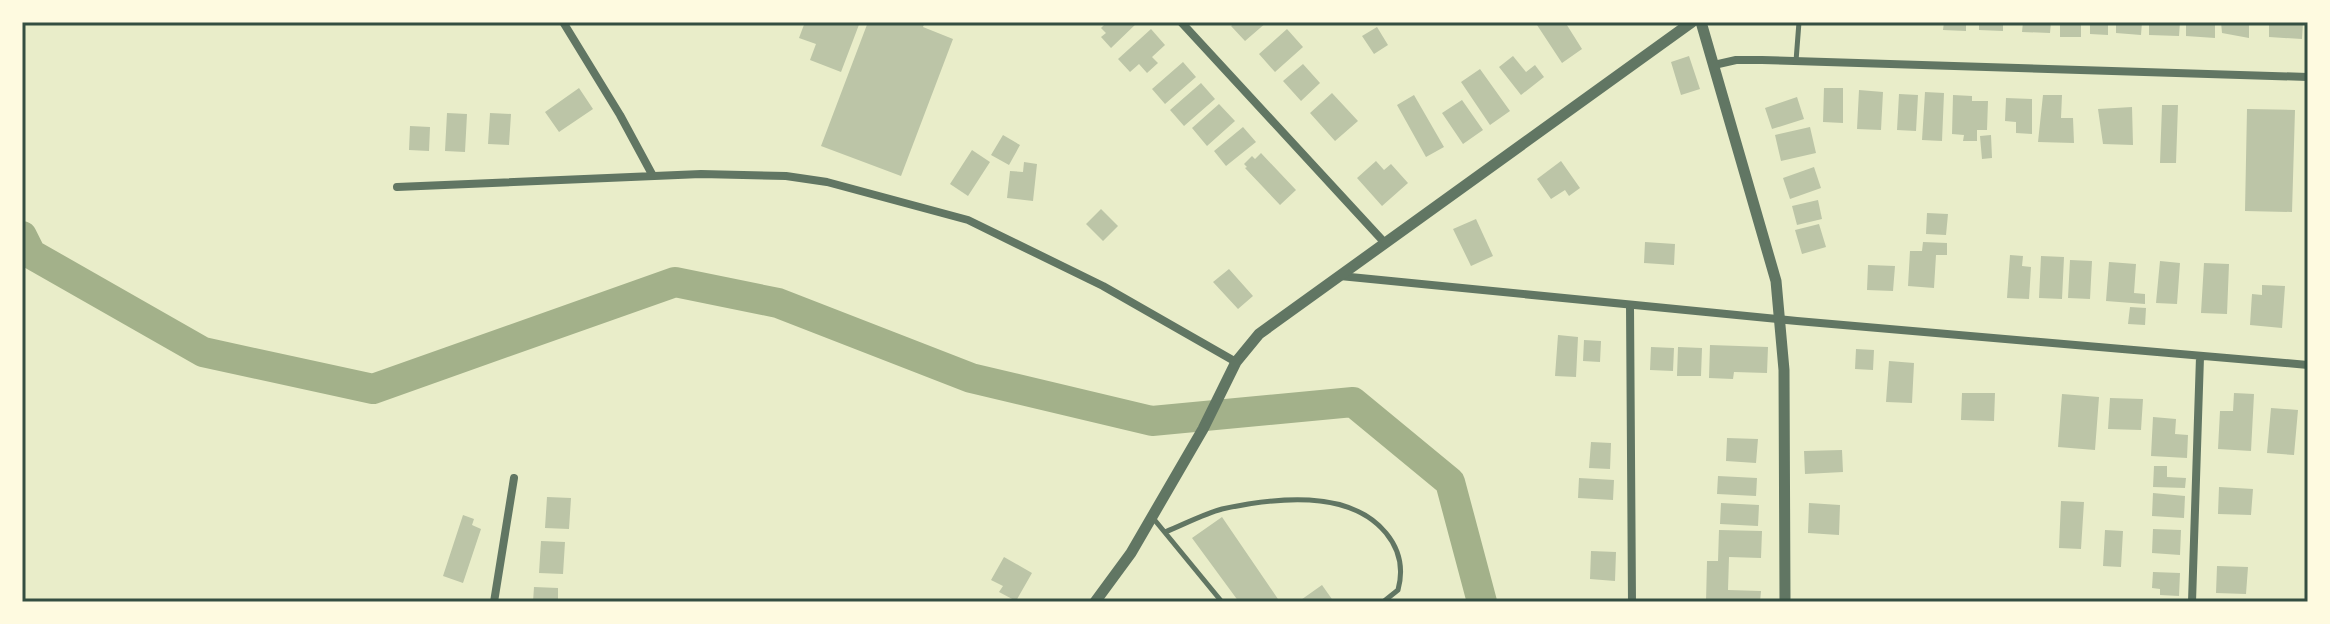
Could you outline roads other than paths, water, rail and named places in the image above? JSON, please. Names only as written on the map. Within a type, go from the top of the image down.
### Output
[{"type":"street","points":[[563,22],[653,176]]},
{"type":"street","points":[[1181,22],[1384,242]]},
{"type":"street","points":[[1095,602],[1153,518],[1236,362],[1259,334],[1692,22]]},
{"type":"street","points":[[1701,22],[1776,281],[1784,370],[1785,602]]},
{"type":"street","points":[[1714,65],[1736,60],[1796,61],[2308,77]]},
{"type":"street","points":[[397,187],[701,174],[799,178],[871,192],[956,216],[1103,286],[1236,362]]},
{"type":"street","points":[[1339,276],[1780,319],[2308,365]]},
{"type":"street","points":[[1630,305],[1632,602]]},
{"type":"street","points":[[2192,602],[2200,357]]},
{"type":"street","points":[[494,602],[514,478]]},
{"type":"lane","points":[[1796,61],[1799,22]]},
{"type":"lane","points":[[1165,532],[1220,510],[1264,503],[1310,500],[1354,508],[1378,523],[1397,546],[1401,578],[1398,590],[1383,602]]},
{"type":"lane","points":[[1153,518],[1222,602]]},
{"type":"waterway","points":[[22,236],[31,254],[203,352],[373,389],[675,282],[778,303],[971,378],[1152,421],[1353,402],[1450,482],[1482,602]]}]
